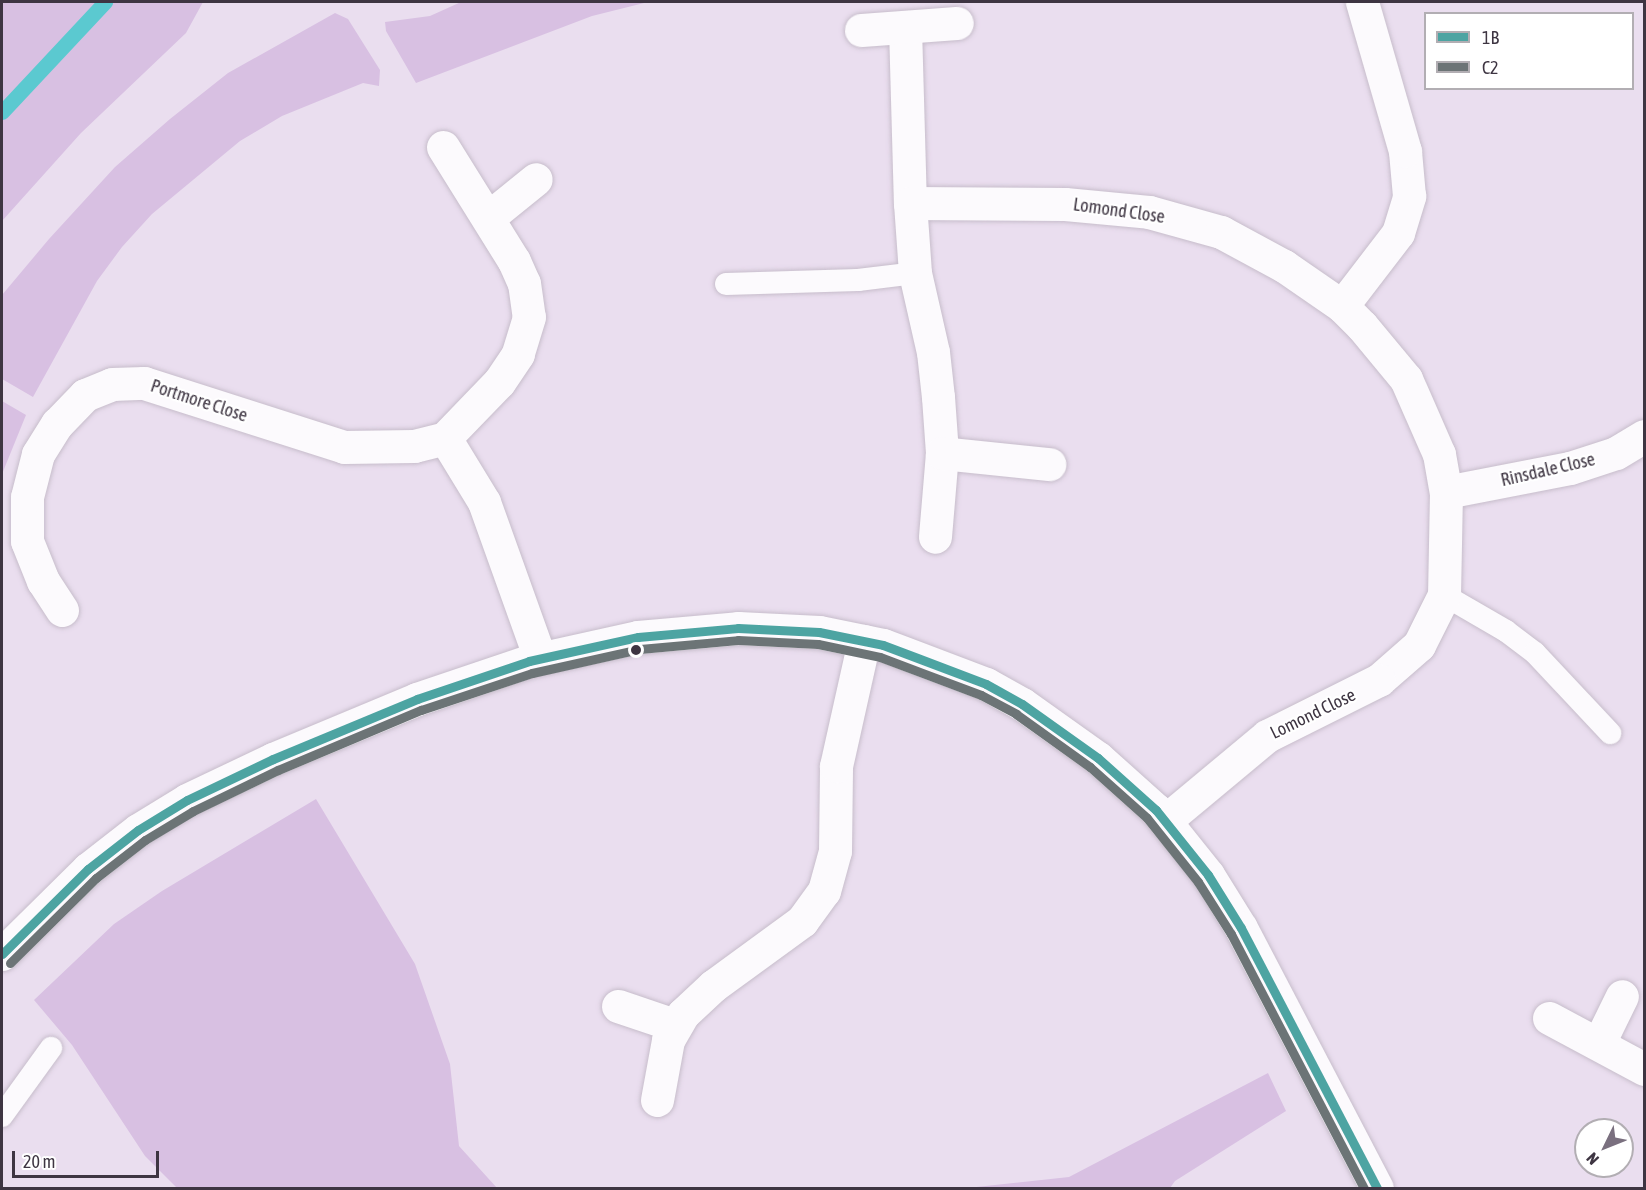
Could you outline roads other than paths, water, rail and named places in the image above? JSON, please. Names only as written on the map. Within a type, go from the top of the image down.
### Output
[{"type":"street","points":[[1342,306],[1398,233],[1409,196],[1405,151],[1362,2]]},
{"type":"street","points":[[861,30],[957,23]]},
{"type":"street","points":[[905,27],[910,203],[915,273],[933,352],[942,453],[935,537]]},
{"type":"street","points":[[443,147],[489,218],[524,283],[529,317],[518,354],[499,382],[445,438],[484,502],[540,658]]},
{"type":"street","points":[[489,218],[536,179]]},
{"type":"street","name":"Lomond Close","points":[[910,203],[1065,204],[1149,212],[1221,232],[1284,266],[1342,306],[1388,355],[1420,405],[1439,454],[1446,492],[1444,595],[1419,645],[1399,665],[1354,694],[1295,719],[1267,736],[1165,821]]},
{"type":"street","name":"Portmore Close","points":[[62,610],[43,581],[27,541],[27,497],[38,454],[50,433],[73,405],[98,388],[126,382],[167,388],[304,437],[344,447],[414,446],[445,438]]},
{"type":"street","name":"Rinsdale Close","points":[[1446,492],[1570,468],[1616,453],[1644,436]]},
{"type":"street","points":[[942,453],[1049,464]]},
{"type":"street","points":[[2,954],[88,869],[138,830],[187,800],[417,699],[540,658],[638,637],[738,628],[819,632],[864,641],[950,668],[1022,704],[1098,758],[1165,821],[1208,875],[1241,928],[1377,1188]]},
{"type":"street","points":[[657,1100],[674,1025],[694,1001],[802,921],[824,891],[835,851],[836,766],[864,641]]},
{"type":"street","points":[[1599,1043],[1623,996]]},
{"type":"street","points":[[618,1006],[674,1025]]},
{"type":"street","points":[[1549,1018],[1644,1069]]},
{"type":"lane","points":[[726,284],[858,280],[915,273]]},
{"type":"lane","points":[[1444,595],[1506,631],[1535,653],[1610,733]]},
{"type":"lane","points":[[2,1116],[51,1048]]},
{"type":"waterway","points":[[2,112],[105,2]]}]
